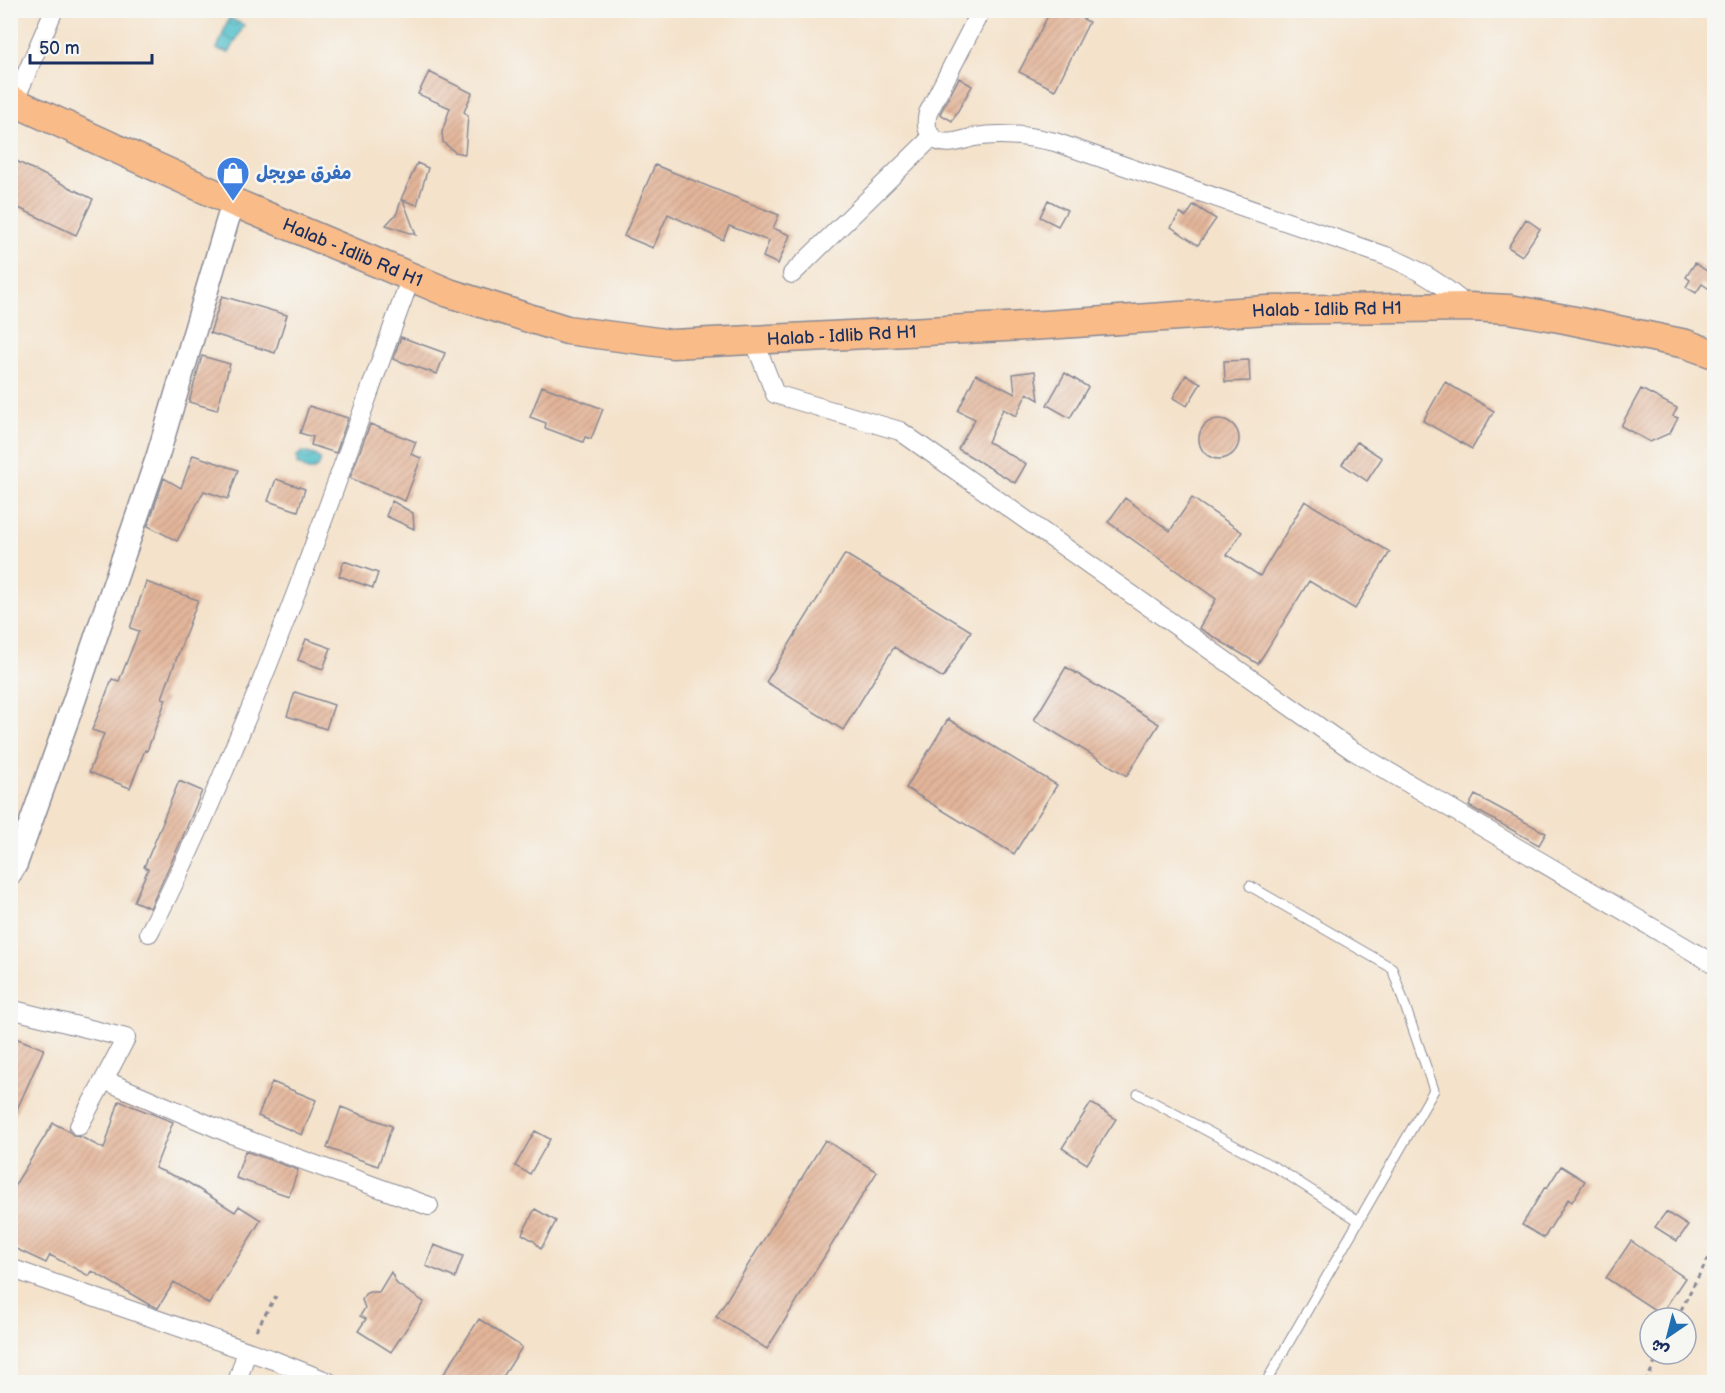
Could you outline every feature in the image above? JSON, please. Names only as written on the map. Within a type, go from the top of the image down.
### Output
[{"type":"highway","name":"Halab - Idlib Rd H1","points":[[12,101],[233,202],[449,293],[567,330],[672,344],[1046,325],[1267,310],[1468,307],[1510,309],[1565,319],[1686,344],[1714,354]]},
{"type":"street","points":[[12,101],[54,10]]},
{"type":"street","points":[[981,10],[928,113],[927,130],[939,142],[948,143],[996,135],[1055,142],[1395,259],[1438,282],[1468,307]]},
{"type":"street","points":[[792,274],[932,137]]},
{"type":"street","points":[[10,874],[16,864],[74,701],[158,455],[233,202]]},
{"type":"street","points":[[149,933],[174,887],[265,674],[411,277]]},
{"type":"street","points":[[754,340],[775,394],[900,431],[1352,750],[1714,964]]},
{"type":"street","points":[[10,1009],[126,1038],[80,1126]]},
{"type":"street","points":[[106,1076],[104,1080],[231,1134],[429,1206]]},
{"type":"street","points":[[10,1268],[248,1351],[329,1383]]},
{"type":"street","points":[[237,1383],[248,1351]]},
{"type":"lane","points":[[1250,886],[1392,968],[1434,1090],[1266,1383]]},
{"type":"lane","points":[[1137,1094],[1280,1170],[1359,1221]]},
{"type":"path","points":[[1683,1306],[1714,1249]]},
{"type":"path","points":[[256,1330],[276,1296]]},
{"type":"path","points":[[1646,1383],[1654,1366]]},
{"type":"water","points":[[229,18],[244,25],[229,53],[217,49]]},
{"type":"water","points":[[302,452],[315,455],[321,460],[314,470],[308,470],[297,464],[297,456]]},
{"type":"building","points":[[1051,10],[1066,10],[1089,22],[1055,90],[1019,72]]},
{"type":"building","points":[[429,72],[472,93],[464,112],[468,115],[465,154],[455,152],[443,142],[442,132],[450,108],[418,94]]},
{"type":"building","points":[[959,78],[972,86],[952,121],[940,114]]},
{"type":"building","points":[[10,158],[93,199],[76,235],[10,204]]},
{"type":"building","points":[[417,163],[428,168],[417,205],[403,200],[416,235],[386,225],[397,213]]},
{"type":"building","points":[[655,165],[779,215],[773,228],[790,235],[778,264],[763,257],[769,241],[729,226],[723,240],[668,214],[653,248],[624,236]]},
{"type":"building","points":[[1048,200],[1067,210],[1058,226],[1040,217]]},
{"type":"building","points":[[1194,205],[1216,219],[1198,245],[1171,227],[1180,213],[1186,217]]},
{"type":"building","points":[[1526,219],[1540,229],[1522,256],[1508,247]]},
{"type":"building","points":[[1695,263],[1714,276],[1714,292],[1702,284],[1696,293],[1686,287],[1690,280],[1686,277]]},
{"type":"building","points":[[222,296],[287,315],[275,353],[210,333]]},
{"type":"building","points":[[401,337],[445,353],[437,374],[393,359]]},
{"type":"building","points":[[202,356],[230,364],[217,410],[189,402]]},
{"type":"building","points":[[1249,360],[1250,381],[1225,382],[1224,361]]},
{"type":"building","points":[[1035,371],[1039,400],[1027,393],[1016,416],[1003,409],[988,442],[1026,464],[1015,483],[958,449],[975,419],[958,411],[976,374],[1015,394],[1013,374]]},
{"type":"building","points":[[1065,373],[1088,387],[1070,418],[1047,405]]},
{"type":"building","points":[[1186,375],[1201,383],[1187,406],[1173,398]]},
{"type":"building","points":[[1445,382],[1494,411],[1472,449],[1423,421]]},
{"type":"building","points":[[542,386],[603,409],[591,439],[585,437],[583,442],[545,428],[546,423],[530,417]]},
{"type":"building","points":[[1641,389],[1677,408],[1673,416],[1678,418],[1670,433],[1650,442],[1621,426]]},
{"type":"building","points":[[309,406],[348,418],[336,453],[311,445],[313,437],[300,433]]},
{"type":"building","points":[[1219,419],[1227,420],[1233,425],[1238,431],[1238,447],[1233,453],[1227,458],[1219,459],[1211,458],[1205,453],[1200,447],[1199,439],[1200,431],[1205,425],[1211,420]]},
{"type":"building","points":[[370,424],[416,442],[411,454],[421,458],[405,501],[350,478]]},
{"type":"building","points":[[1357,442],[1382,458],[1367,481],[1342,464]]},
{"type":"building","points":[[193,455],[238,470],[228,499],[204,491],[177,541],[148,526],[164,478],[181,488]]},
{"type":"building","points":[[276,479],[305,489],[298,511],[268,501]]},
{"type":"building","points":[[1125,498],[1170,531],[1192,498],[1242,532],[1227,555],[1260,576],[1305,501],[1390,552],[1355,609],[1309,581],[1258,664],[1199,628],[1216,599],[1108,522]]},
{"type":"building","points":[[392,501],[413,513],[414,529],[386,516]]},
{"type":"building","points":[[845,554],[971,631],[943,678],[894,647],[843,730],[766,682]]},
{"type":"building","points":[[344,561],[378,573],[373,588],[339,576]]},
{"type":"building","points":[[146,582],[198,600],[162,698],[166,699],[147,751],[145,750],[130,788],[89,772],[104,734],[92,730],[112,679],[119,681],[139,631],[130,628]]},
{"type":"building","points":[[306,639],[331,648],[323,669],[298,660]]},
{"type":"building","points":[[1066,667],[1159,724],[1127,776],[1034,720]]},
{"type":"building","points":[[295,692],[334,705],[326,729],[287,716]]},
{"type":"building","points":[[948,719],[1057,785],[1014,854],[906,788]]},
{"type":"building","points":[[179,781],[202,791],[150,908],[134,901],[148,869],[144,867]]},
{"type":"building","points":[[1475,795],[1546,833],[1539,845],[1469,806]]},
{"type":"building","points":[[10,1036],[44,1049],[10,1125]]},
{"type":"building","points":[[272,1082],[316,1100],[302,1135],[258,1116]]},
{"type":"building","points":[[119,1101],[173,1122],[155,1168],[184,1180],[235,1212],[239,1206],[261,1220],[209,1304],[174,1282],[158,1308],[92,1271],[89,1276],[50,1255],[46,1263],[10,1246],[10,1193],[53,1123],[74,1136],[81,1137],[104,1149]]},
{"type":"building","points":[[1091,1103],[1116,1119],[1087,1164],[1062,1148]]},
{"type":"building","points":[[341,1107],[392,1126],[378,1166],[327,1148]]},
{"type":"building","points":[[535,1131],[550,1139],[530,1174],[515,1166]]},
{"type":"building","points":[[825,1140],[877,1172],[767,1349],[716,1317]]},
{"type":"building","points":[[245,1151],[298,1170],[289,1196],[236,1178]]},
{"type":"building","points":[[1561,1166],[1585,1181],[1572,1202],[1568,1199],[1544,1238],[1522,1225]]},
{"type":"building","points":[[535,1209],[556,1221],[541,1249],[534,1241],[522,1234]]},
{"type":"building","points":[[1666,1212],[1688,1226],[1677,1241],[1655,1227]]},
{"type":"building","points":[[1631,1241],[1685,1278],[1666,1306],[1649,1306],[1606,1278]]},
{"type":"building","points":[[434,1245],[463,1256],[455,1278],[426,1266]]},
{"type":"building","points":[[391,1272],[397,1284],[424,1302],[391,1352],[358,1331],[366,1319],[360,1316],[365,1308],[362,1300],[365,1294],[379,1292]]},
{"type":"building","points":[[479,1319],[522,1347],[499,1383],[438,1383]]},
{"type":"place","name":"مفرق عويجل","points":[[233,202]]}]
